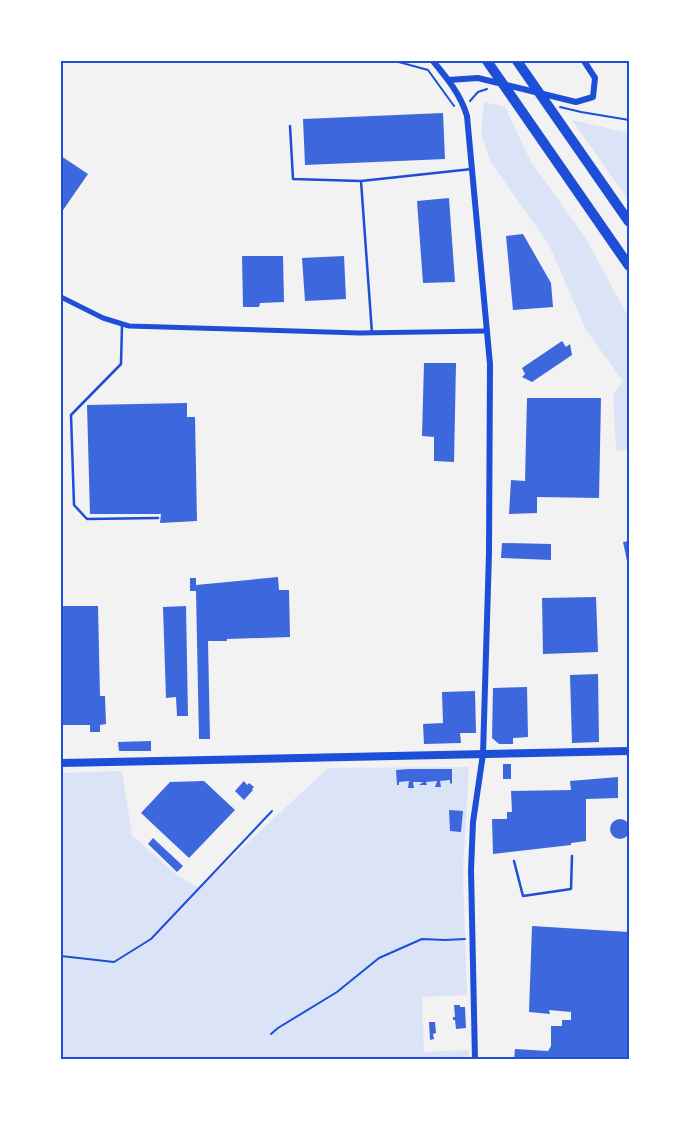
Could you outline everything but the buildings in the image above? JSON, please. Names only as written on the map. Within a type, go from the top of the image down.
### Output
[{"type":"highway","points":[[518,61],[629,222]]},
{"type":"highway","points":[[488,64],[629,266]]},
{"type":"main road","points":[[61,763],[629,751]]},
{"type":"street","points":[[433,61],[464,105],[467,116],[490,364],[489,553],[482,754],[474,822],[471,870],[475,1060]]},
{"type":"street","points":[[448,80],[478,78],[576,102],[592,97],[595,78],[584,61]]},
{"type":"street","points":[[61,297],[103,318],[129,326],[372,333],[487,331]]},
{"type":"lane","points":[[290,126],[293,179],[361,181],[473,169]]},
{"type":"lane","points":[[361,181],[372,333]]},
{"type":"lane","points":[[122,324],[121,364],[71,415],[74,505],[86,519],[158,518]]},
{"type":"lane","points":[[514,861],[523,896],[571,890],[572,856]]},
{"type":"path","points":[[395,61],[405,64]]},
{"type":"path","points":[[581,112],[629,120]]},
{"type":"path","points":[[61,956],[114,962],[151,939],[272,811]]},
{"type":"path","points":[[271,1034],[337,992],[379,958],[422,939],[472,938]]},
{"type":"shaded area","points":[[484,102],[505,107],[531,162],[585,237],[629,318],[629,451],[616,450],[613,394],[623,381],[586,330],[549,245],[490,161],[481,134]]},
{"type":"shaded area","points":[[572,120],[629,133],[629,201]]},
{"type":"shaded area","points":[[469,767],[463,872],[467,995],[422,997],[424,1052],[469,1050],[469,1060],[61,1060],[61,773],[122,771],[132,835],[178,876],[199,888],[328,768]]}]
